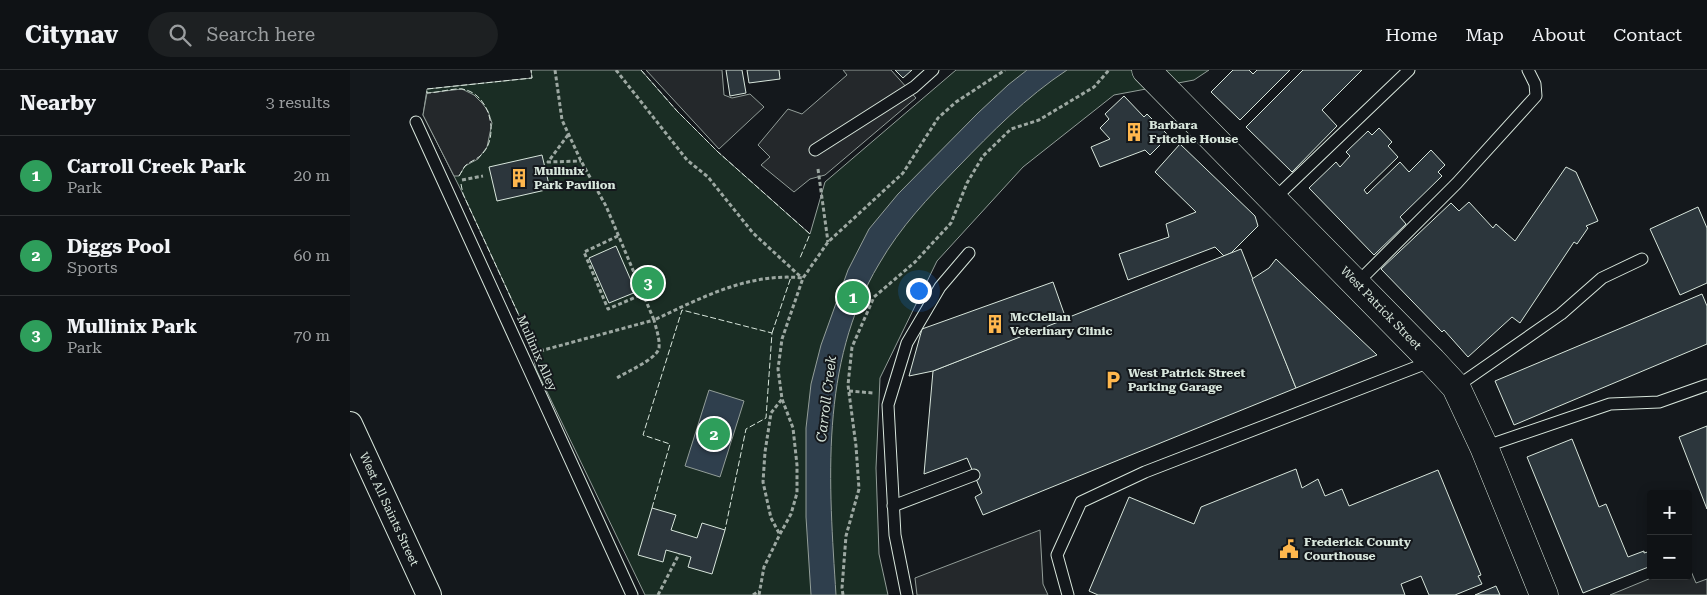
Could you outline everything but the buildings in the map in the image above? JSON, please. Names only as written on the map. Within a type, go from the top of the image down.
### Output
[{"type":"main road","name":"West Patrick Street","points":[[1146,70],[1456,387],[1484,447],[1544,595]]},
{"type":"street","name":"West All Saints Street","points":[[350,424],[429,595]]},
{"type":"lane","points":[[815,150],[914,87],[933,70]]},
{"type":"lane","points":[[1274,199],[1409,70]]},
{"type":"lane","points":[[1356,284],[1457,183],[1536,96],[1535,84],[1528,70]]},
{"type":"lane","name":"Mullinix Alley","points":[[416,122],[632,595]]},
{"type":"lane","points":[[907,595],[895,535],[888,405],[907,343],[940,287],[968,252]]},
{"type":"lane","points":[[1456,387],[1561,314],[1602,278],[1642,259]]},
{"type":"lane","points":[[1068,595],[1057,555],[1082,502],[1145,472],[1432,361]]},
{"type":"lane","points":[[1484,447],[1610,404],[1659,402],[1707,385]]},
{"type":"lane","points":[[893,506],[974,475]]},
{"type":"path","points":[[555,70],[562,120],[580,161],[606,206],[654,320],[659,345],[658,351],[654,357],[617,378]]},
{"type":"path","points":[[616,70],[687,160],[708,177],[753,233],[803,278]]},
{"type":"path","points":[[753,595],[759,593],[764,567],[791,514],[796,493],[797,465],[794,428],[782,399],[778,369],[782,339],[803,278],[828,242],[903,173],[938,118],[956,102],[1005,70]]},
{"type":"path","points":[[568,134],[548,162],[580,161]]},
{"type":"path","points":[[815,150],[828,242]]},
{"type":"path","points":[[618,236],[584,252],[601,293],[608,309],[643,294]]},
{"type":"path","points":[[523,356],[654,320],[720,289],[758,279],[803,278]]},
{"type":"path","points":[[780,534],[771,518],[764,482],[765,452],[770,413],[782,399]]},
{"type":"path","points":[[658,595],[679,554]]},
{"type":"green space","points":[[531,70],[641,70],[677,111],[718,152],[810,234],[825,182],[956,70],[1209,70],[1194,80],[1114,95],[1023,167],[937,261],[880,378],[876,468],[879,554],[888,595],[645,595],[536,369],[528,335],[463,194],[423,115],[427,89],[532,78]]},
{"type":"shaded area","points":[[646,70],[722,70],[724,95],[732,98],[750,94],[764,107],[719,149]]},
{"type":"shaded area","points":[[843,70],[891,70],[916,98],[825,175],[810,179],[794,192],[761,165],[770,157],[758,145],[788,109],[802,114],[847,75]]},
{"type":"shaded area","points":[[462,89],[474,95],[482,103],[488,111],[492,123],[487,147],[478,159],[465,166],[459,176],[454,176],[423,115],[427,93]]},
{"type":"shaded area","points":[[1040,530],[1043,584],[1048,595],[917,595],[915,578]]},
{"type":"shaded area","points":[[1692,574],[1696,583],[1707,579],[1707,595],[1610,595],[1647,580],[1692,580]]},
{"type":"water","name":"Carroll Creek","points":[[1027,70],[1067,70],[1037,92],[1010,116],[926,201],[887,250],[860,302],[846,342],[837,383],[832,425],[831,511],[836,595],[811,595],[806,517],[806,428],[811,384],[821,345],[848,270],[869,229],[898,194],[978,113]]},
{"type":"water","points":[[709,390],[744,401],[720,477],[685,466]]},
{"type":"fence","points":[[459,176],[465,166],[486,149],[491,132],[491,122],[488,113],[484,104],[471,92],[458,89],[427,93],[427,89],[532,78],[531,70]]},
{"type":"fence","points":[[641,70],[677,111],[718,152],[810,234],[800,258]]},
{"type":"fence","points":[[461,184],[463,194],[528,335]]},
{"type":"fence","points":[[772,333],[791,277]]},
{"type":"fence","points":[[652,508],[670,444],[643,435],[682,310],[772,333],[766,418],[746,429],[725,530]]},
{"type":"place","name":"Barbara Fritchie House","points":[[1134,132]]},
{"type":"place","name":"Mullinix Park Pavilion","points":[[519,178]]},
{"type":"place","name":"Mullinix Park","points":[[648,283]]},
{"type":"place","name":"Carroll Creek Park","points":[[853,297]]},
{"type":"place","name":"McClellan Veterinary Clinic","points":[[995,324]]},
{"type":"place","name":"West Patrick Street Parking Garage","points":[[1113,380]]},
{"type":"place","name":"Diggs Pool","points":[[714,434]]},
{"type":"place","name":"Frederick County Courthouse","points":[[1289,549]]}]
